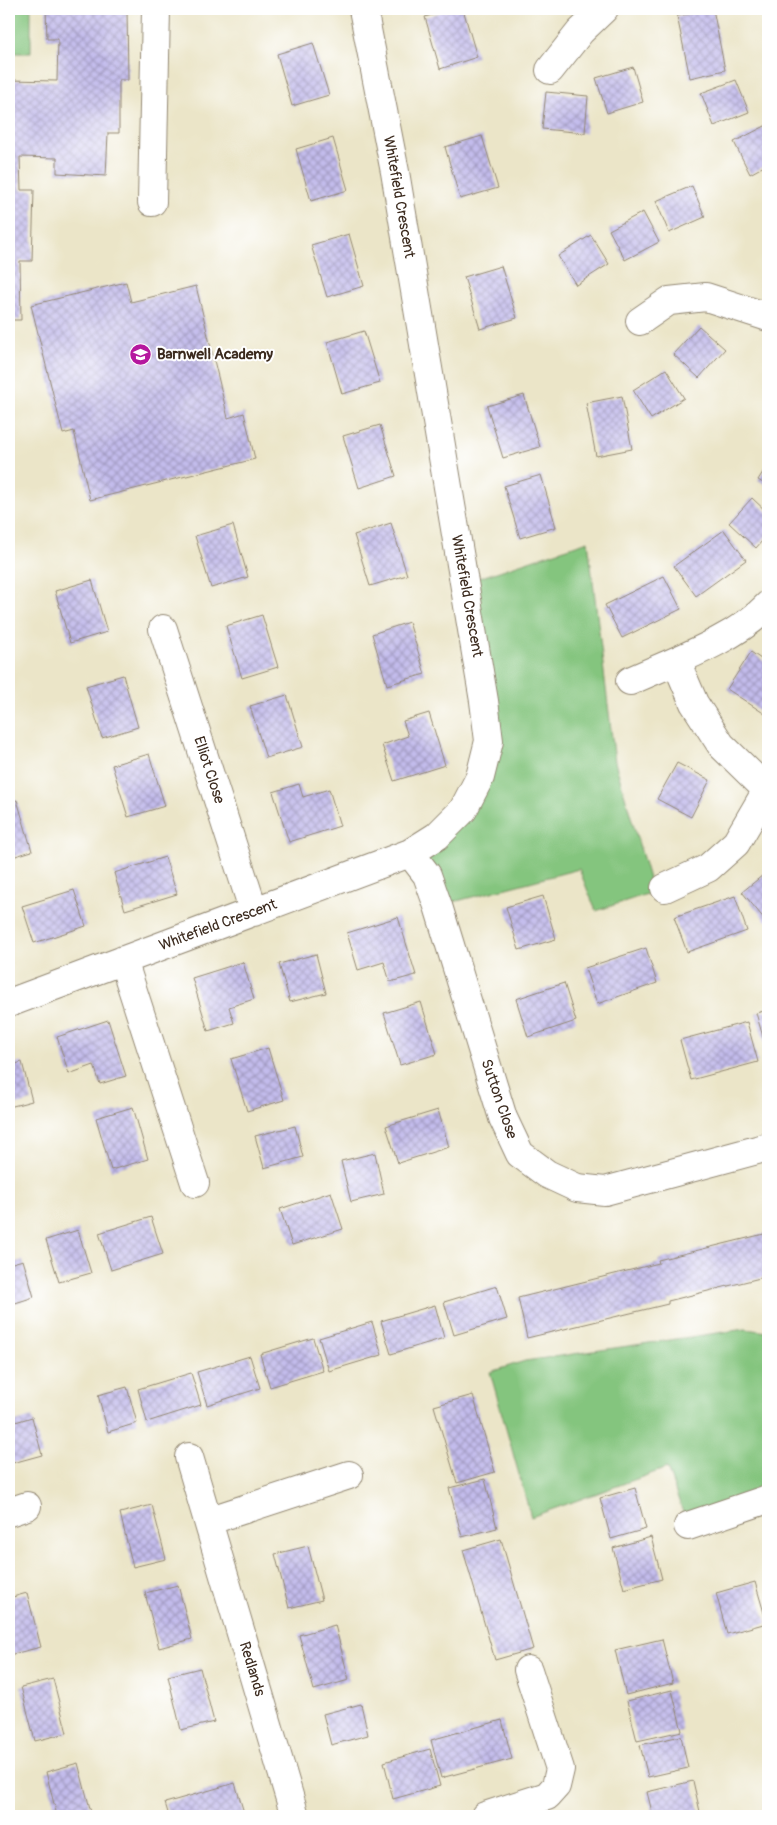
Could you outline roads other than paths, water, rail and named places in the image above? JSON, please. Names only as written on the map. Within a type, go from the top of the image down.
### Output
[{"type":"street","points":[[152,202],[156,9]]},
{"type":"street","name":"Whitefield Crescent","points":[[9,1003],[410,853],[436,836],[463,810],[480,777],[490,741],[483,691],[395,172],[363,9]]},
{"type":"street","points":[[550,70],[580,32],[604,9]]},
{"type":"street","points":[[640,321],[669,302],[706,297],[768,317]]},
{"type":"street","points":[[630,681],[708,646],[757,617],[768,605]]},
{"type":"street","name":"Elliot Close","points":[[164,629],[254,912]]},
{"type":"street","points":[[665,888],[708,868],[736,843],[767,790],[721,745],[694,703],[676,661]]},
{"type":"street","name":"Sutton Close","points":[[410,853],[429,882],[503,1118],[520,1154],[547,1174],[577,1188],[605,1191],[768,1147]]},
{"type":"street","points":[[123,960],[195,1183]]},
{"type":"street","name":"Redlands","points":[[190,1457],[295,1816]]},
{"type":"street","points":[[208,1521],[349,1475]]},
{"type":"street","points":[[688,1526],[768,1499]]},
{"type":"street","points":[[486,1816],[547,1796],[556,1786],[560,1769],[528,1670]]},
{"type":"place","name":"Barnwell Academy","points":[[141,354]]}]
